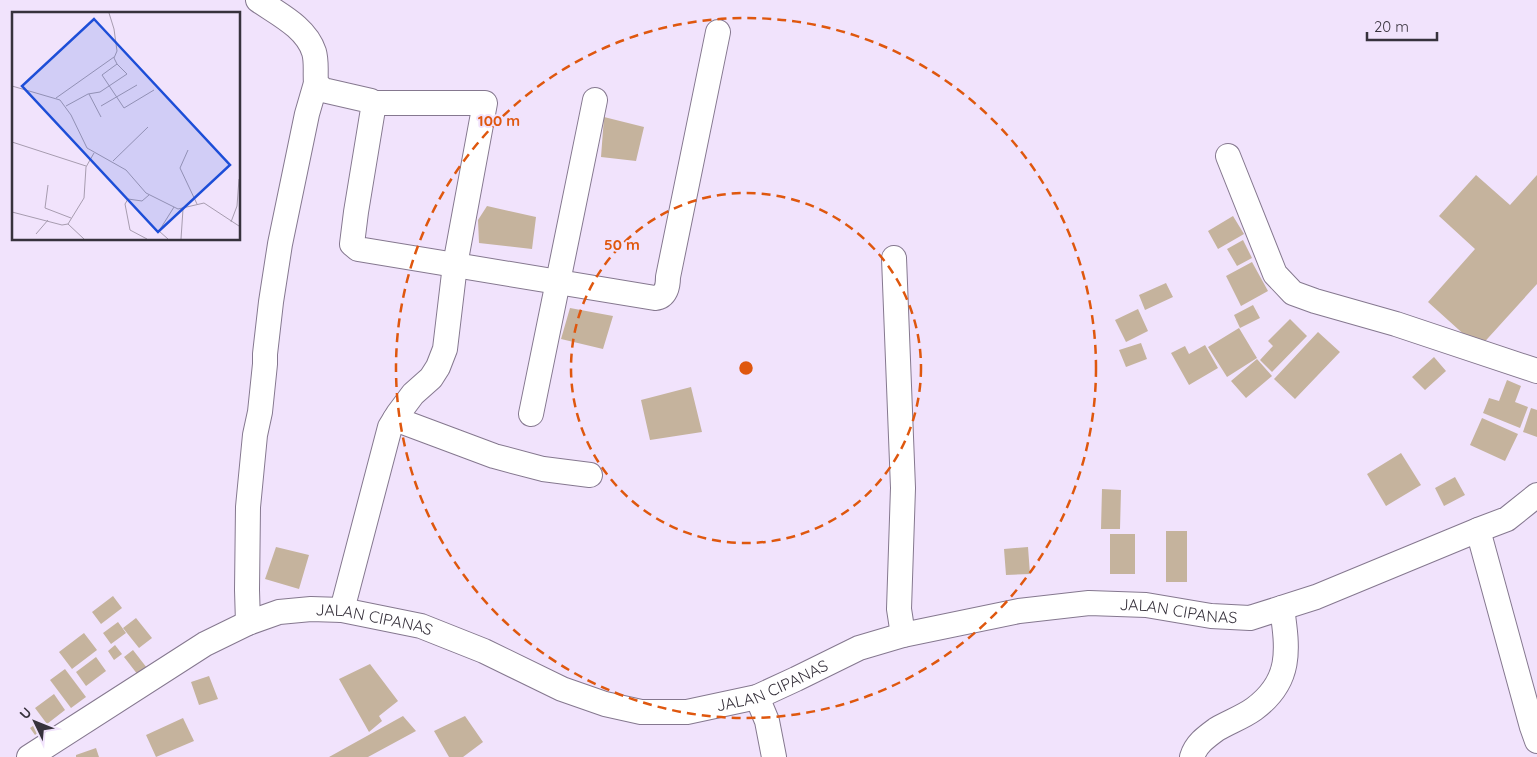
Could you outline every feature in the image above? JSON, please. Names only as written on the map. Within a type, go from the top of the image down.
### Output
[{"type":"street","points":[[248,623],[248,507],[271,302],[280,244],[307,114],[316,83],[315,54],[302,31],[258,0]]},
{"type":"street","points":[[374,104],[352,244],[358,249],[655,298],[664,294],[668,285],[668,277],[718,32]]},
{"type":"street","points":[[316,83],[323,90],[371,101],[374,104],[485,104],[455,265],[445,349],[438,367],[431,378],[413,394],[390,427],[342,610]]},
{"type":"street","points":[[531,414],[595,100]]},
{"type":"street","points":[[1228,156],[1274,274],[1293,293],[1396,324],[1537,371]]},
{"type":"street","points":[[894,258],[903,488],[899,609],[903,635]]},
{"type":"street","points":[[397,416],[494,456],[543,469],[590,475]]},
{"type":"street","name":"JALAN CIPANAS","points":[[29,757],[206,644],[248,623],[280,612],[311,609],[342,610],[421,626],[484,651],[562,690],[605,704],[641,712],[688,712],[757,697],[859,648],[903,635],[1019,612],[1089,603],[1146,605],[1211,616],[1250,618],[1316,598],[1507,519],[1537,494]]},
{"type":"street","points":[[1478,530],[1537,741]]},
{"type":"street","points":[[1192,757],[1205,738],[1253,710],[1268,697],[1278,684],[1284,664],[1286,640],[1282,608]]},
{"type":"street","points":[[757,697],[766,721],[774,757]]},
{"type":"building","points":[[604,117],[644,127],[636,161],[601,157]]},
{"type":"building","points":[[1476,175],[1510,205],[1537,175],[1537,284],[1479,348],[1428,302],[1475,249],[1439,216]]},
{"type":"building","points":[[487,206],[536,217],[532,249],[479,243],[478,220]]},
{"type":"building","points":[[1233,216],[1244,234],[1218,249],[1208,231]]},
{"type":"building","points":[[1243,240],[1252,258],[1237,266],[1227,249]]},
{"type":"building","points":[[1252,262],[1268,291],[1241,306],[1226,276]]},
{"type":"building","points":[[1166,283],[1173,297],[1145,310],[1139,295]]},
{"type":"building","points":[[1253,305],[1260,318],[1240,328],[1234,315]]},
{"type":"building","points":[[570,308],[613,316],[603,349],[561,339]]},
{"type":"building","points":[[1138,309],[1148,331],[1126,342],[1115,320]]},
{"type":"building","points":[[1290,319],[1307,336],[1272,372],[1260,360],[1273,346],[1268,341]]},
{"type":"building","points":[[1239,328],[1257,358],[1227,377],[1208,347]]},
{"type":"building","points":[[1318,332],[1340,352],[1295,399],[1274,379]]},
{"type":"building","points":[[1141,343],[1147,359],[1126,367],[1119,350]]},
{"type":"building","points":[[1205,345],[1218,368],[1189,385],[1171,353],[1185,346],[1189,354]]},
{"type":"building","points":[[1434,357],[1446,371],[1425,390],[1412,377]]},
{"type":"building","points":[[1257,359],[1272,376],[1246,398],[1231,381]]},
{"type":"building","points":[[1507,380],[1521,386],[1515,402],[1528,407],[1520,428],[1483,413],[1489,398],[1499,401]]},
{"type":"building","points":[[691,387],[702,432],[650,440],[641,400]]},
{"type":"building","points":[[1531,408],[1537,410],[1537,437],[1523,432]]},
{"type":"building","points":[[1482,418],[1518,434],[1505,461],[1470,445]]},
{"type":"building","points":[[1401,453],[1421,485],[1386,506],[1367,474]]},
{"type":"building","points":[[1455,477],[1465,495],[1444,506],[1435,488]]},
{"type":"building","points":[[1102,489],[1121,490],[1120,529],[1101,529]]},
{"type":"building","points":[[1166,531],[1187,531],[1187,582],[1166,582]]},
{"type":"building","points":[[1110,534],[1135,534],[1135,574],[1110,574]]},
{"type":"building","points":[[276,547],[309,555],[299,589],[265,579]]},
{"type":"building","points":[[1028,547],[1030,574],[1006,575],[1004,549]]},
{"type":"building","points":[[113,596],[122,608],[101,624],[92,612]]},
{"type":"building","points":[[136,618],[152,638],[139,648],[123,628]]},
{"type":"building","points":[[118,622],[126,633],[111,644],[103,633]]},
{"type":"building","points":[[84,633],[97,650],[72,669],[59,652]]},
{"type":"building","points":[[115,645],[122,654],[114,660],[108,651]]},
{"type":"building","points":[[133,650],[147,668],[138,675],[124,657]]},
{"type":"building","points":[[96,657],[106,671],[86,686],[76,672]]},
{"type":"building","points":[[370,664],[398,701],[379,716],[382,721],[369,732],[339,679]]},
{"type":"building","points":[[65,669],[86,697],[71,708],[50,680]]},
{"type":"building","points":[[209,676],[218,699],[199,705],[191,682]]},
{"type":"building","points":[[54,694],[65,710],[47,724],[35,708]]},
{"type":"building","points":[[403,716],[416,731],[368,757],[329,757]]},
{"type":"building","points":[[465,716],[483,742],[463,757],[449,757],[434,731]]},
{"type":"building","points":[[183,718],[194,741],[156,757],[146,735]]},
{"type":"building","points":[[40,721],[45,727],[35,735],[30,728]]},
{"type":"building","points":[[96,748],[99,757],[76,757],[76,755]]}]
